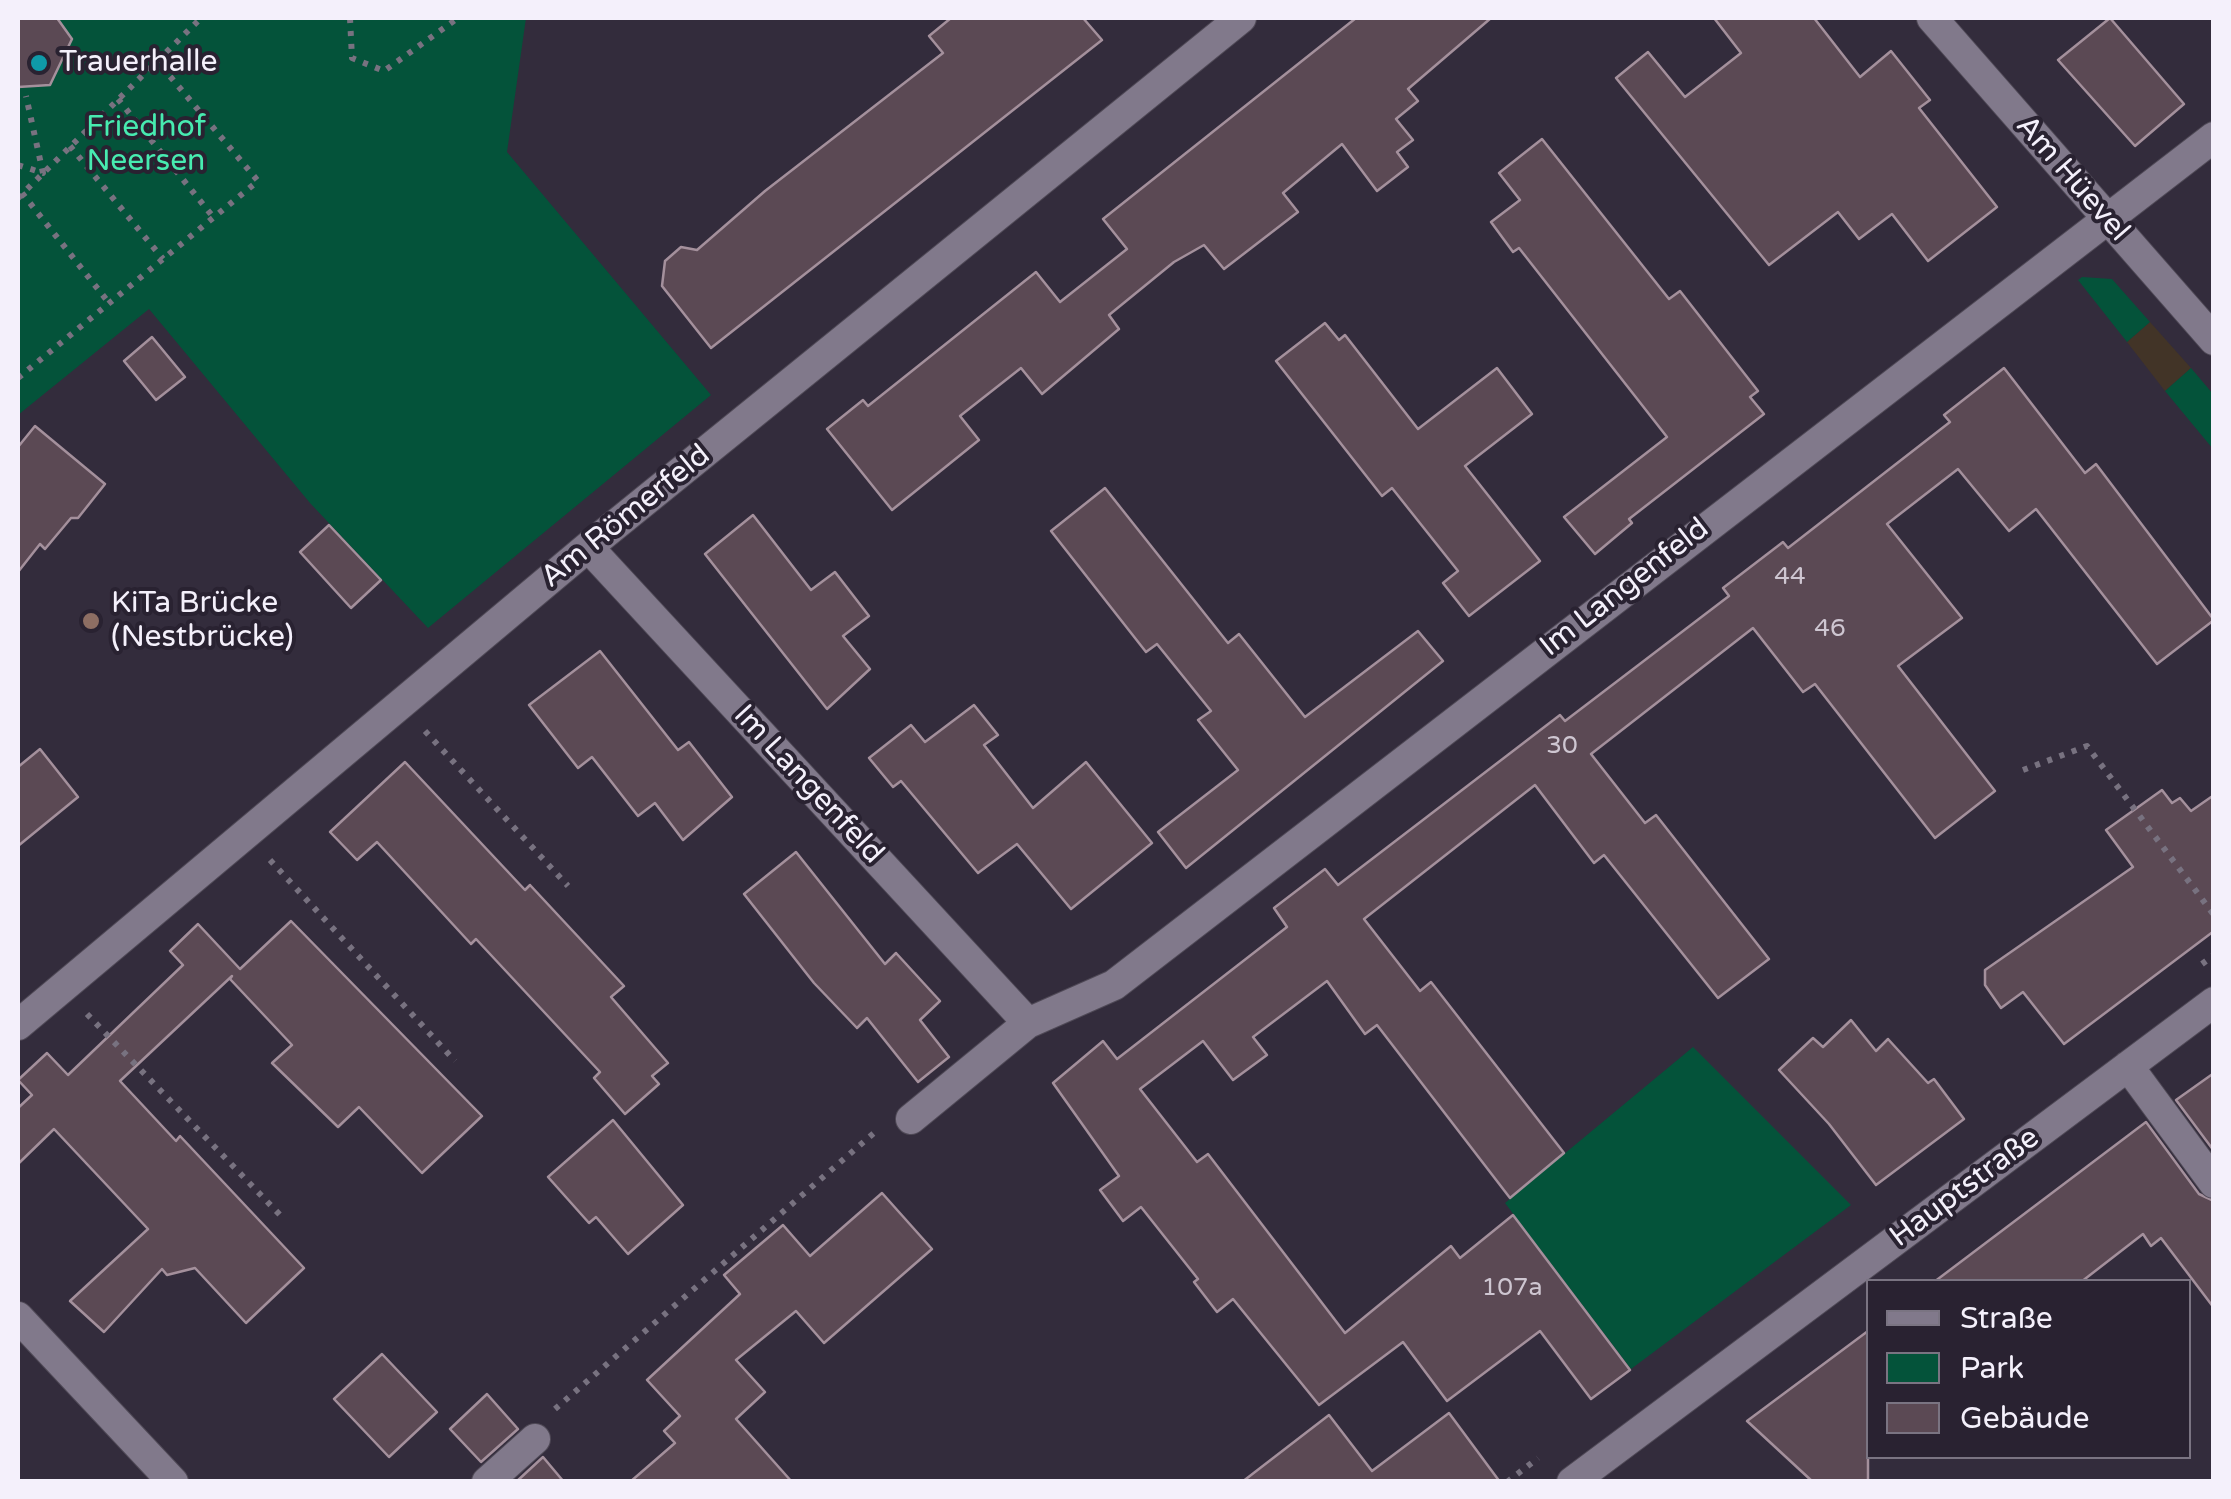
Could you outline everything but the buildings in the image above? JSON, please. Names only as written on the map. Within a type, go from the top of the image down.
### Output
[{"type":"street","name":"Am Römerfeld","points":[[18,1025],[588,547],[1242,18]]},
{"type":"street","name":"Am Hüevel","points":[[1932,18],[2214,340]]},
{"type":"street","name":"Im Langenfeld","points":[[911,1119],[1028,1023],[1114,985],[2214,137]]},
{"type":"street","name":"Im Langenfeld","points":[[588,547],[1028,1023]]},
{"type":"street","name":"Hauptstraße","points":[[1572,1482],[2214,1002]]},
{"type":"street","points":[[2128,1066],[2214,1182]]},
{"type":"street","points":[[18,1317],[173,1482]]},
{"type":"street","points":[[487,1482],[535,1439]]},
{"type":"path","points":[[109,302],[20,196],[201,18]]},
{"type":"path","points":[[350,18],[352,58],[384,72],[458,18]]},
{"type":"path","points":[[18,378],[258,180],[158,62]]},
{"type":"path","points":[[26,96],[43,172]]},
{"type":"path","points":[[118,99],[214,218]]},
{"type":"path","points":[[70,146],[162,259]]},
{"type":"path","points":[[18,165],[43,172]]},
{"type":"path","points":[[400,704],[568,886]]},
{"type":"path","points":[[2024,770],[2087,746],[2214,914]]},
{"type":"path","points":[[245,834],[455,1061]]},
{"type":"path","points":[[62,988],[282,1216]]},
{"type":"path","points":[[535,1439],[545,1417],[894,1115],[911,1119]]},
{"type":"shaded area","points":[[2150,322],[2191,368],[2165,391],[2127,342]]},
{"type":"green space","name":"Friedhof Neersen","points":[[18,18],[526,18],[507,152],[711,395],[428,628],[310,503],[149,309],[18,415]]},
{"type":"green space","points":[[2112,279],[2150,322],[2127,342],[2078,280]]},
{"type":"green space","points":[[2191,368],[2213,394],[2213,449],[2165,391]]},
{"type":"green space","points":[[1693,1047],[1851,1205],[1631,1369],[1505,1203]]},
{"type":"place","name":"Trauerhalle","points":[[39,63]]},
{"type":"place","name":"KiTa Brücke (Nestbrücke)","points":[[91,621]]}]
